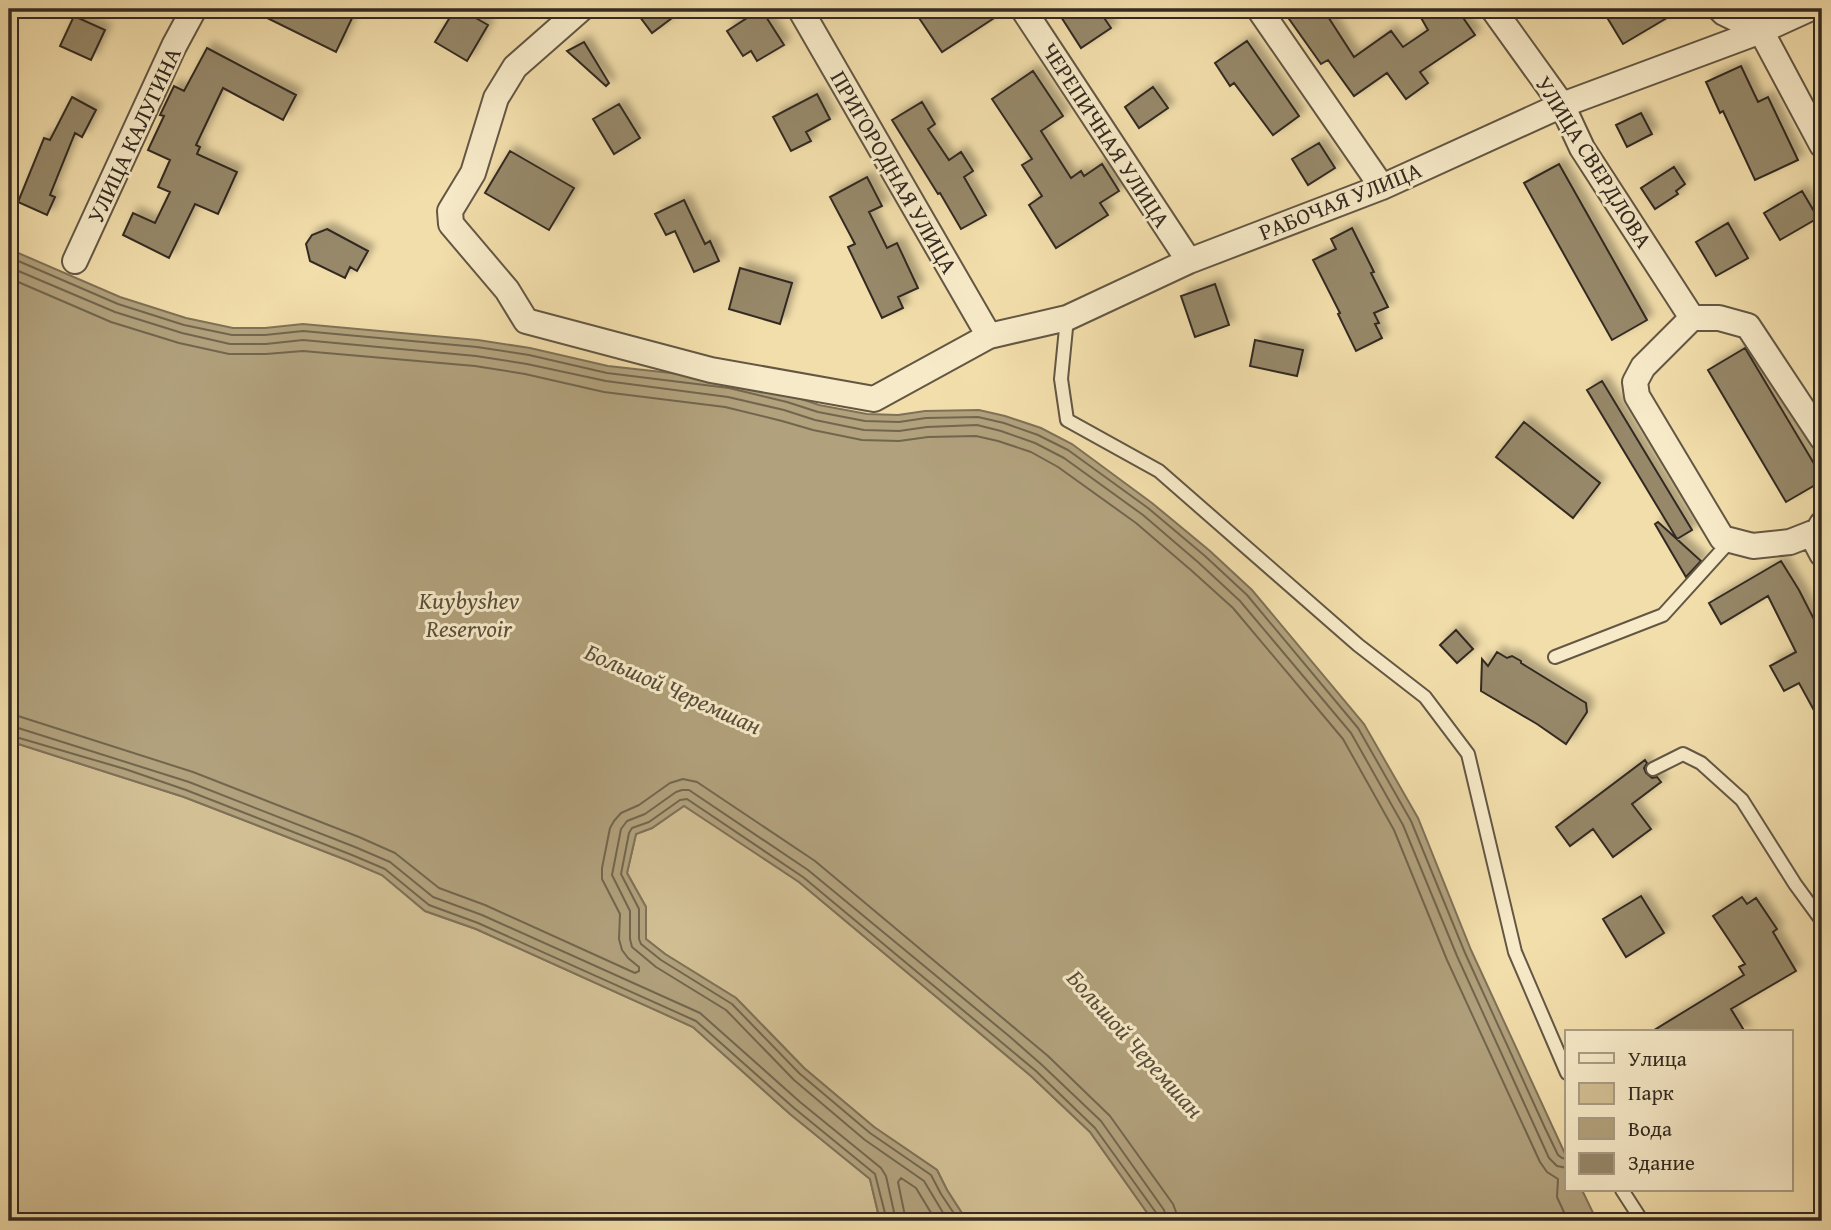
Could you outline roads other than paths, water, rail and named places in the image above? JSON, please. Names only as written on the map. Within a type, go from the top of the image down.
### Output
[{"type":"street","name":"УЛИЦА КАЛУГИНА","points":[[75,261],[174,46],[194,9]]},
{"type":"street","name":"РАБОЧАЯ УЛИЦА","points":[[581,9],[515,67],[496,98],[473,173],[450,211],[451,224],[507,290],[526,321],[711,370],[874,399],[989,336],[1067,318],[1189,261],[1382,187],[1562,104],[1761,31],[1810,9]]},
{"type":"street","name":"ПРИГОРОДНАЯ УЛИЦА","points":[[800,9],[989,336]]},
{"type":"street","name":"ЧЕРЕПИЧНАЯ УЛИЦА","points":[[1023,9],[1189,261]]},
{"type":"street","points":[[1259,9],[1382,187]]},
{"type":"street","name":"УЛИЦА СВЕРДЛОВА","points":[[1493,9],[1562,104],[1582,148],[1692,318]]},
{"type":"street","points":[[1720,9],[1761,31],[1822,145]]},
{"type":"street","points":[[1819,538],[1753,546],[1723,538],[1637,396],[1635,382],[1643,367],[1692,318],[1719,318],[1748,326],[1822,438]]},
{"type":"lane","points":[[1067,318],[1061,379],[1067,420],[1160,471],[1358,645],[1425,697],[1468,754],[1515,952],[1565,1068]]},
{"type":"lane","points":[[1555,657],[1663,615],[1731,540]]},
{"type":"lane","points":[[1653,769],[1683,754],[1701,763],[1742,800],[1795,884],[1822,920]]},
{"type":"lane","points":[[1623,1192],[1642,1221]]},
{"type":"water","name":"Kuybyshev Reservoir","points":[[9,249],[120,297],[186,318],[233,328],[303,324],[478,340],[530,348],[608,366],[698,376],[867,414],[898,415],[925,411],[979,410],[1005,416],[1041,428],[1072,444],[1152,503],[1210,551],[1252,590],[1364,724],[1418,818],[1471,950],[1565,1154],[1565,1192],[1583,1192],[1597,1221],[1153,1221],[1090,1132],[1031,1076],[799,882],[684,806],[652,828],[636,834],[627,873],[646,907],[646,939],[665,954],[736,998],[804,1068],[874,1127],[937,1170],[967,1221],[880,1221],[870,1179],[790,1114],[693,1027],[476,929],[425,911],[382,875],[349,861],[184,797],[9,741]]},
{"type":"water label","name":"Большой Черемшан","points":[[673,689]]},
{"type":"water label","name":"Большой Черемшан","points":[[1135,1044]]}]
